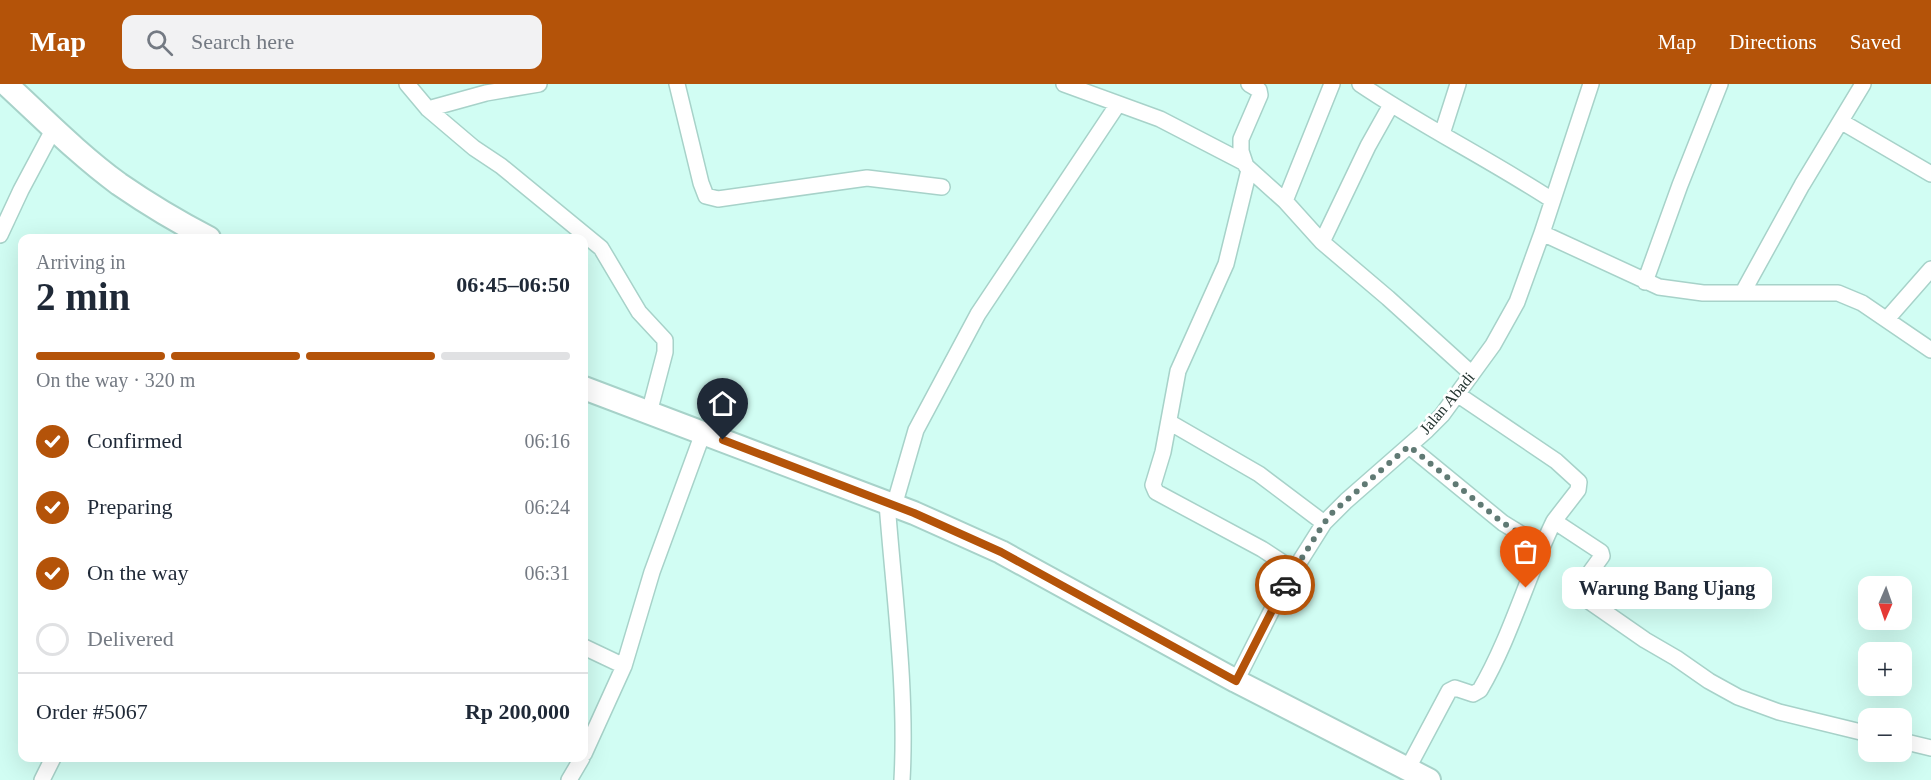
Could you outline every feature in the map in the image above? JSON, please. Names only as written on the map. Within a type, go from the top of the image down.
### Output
[{"type":"highway","points":[[6,84],[53,130],[117,183],[202,234]]},
{"type":"highway","points":[[588,390],[891,504],[1001,552],[1236,681],[1429,780]]},
{"type":"street","points":[[407,84],[428,109],[583,234]]},
{"type":"street","points":[[428,109],[486,93],[538,84]]},
{"type":"street","points":[[677,84],[706,196],[718,199],[867,178],[942,187]]},
{"type":"street","points":[[1064,84],[1160,119],[1246,166],[1285,201],[1322,242],[1472,374]]},
{"type":"street","points":[[1249,84],[1259,90],[1260,95],[1241,139],[1240,151],[1246,166],[1226,264],[1178,371],[1162,456],[1153,482],[1154,489],[1262,549],[1294,570]]},
{"type":"street","points":[[1285,201],[1332,84]]},
{"type":"street","points":[[1360,84],[1390,105],[1506,170],[1552,200]]},
{"type":"street","points":[[1442,134],[1458,84]]},
{"type":"street","name":"Jalan Abadi","points":[[1236,681],[1283,588],[1324,523],[1442,415],[1493,345],[1517,302],[1591,84]]},
{"type":"street","points":[[1645,282],[1720,84]]},
{"type":"street","points":[[1743,292],[1802,185],[1863,84]]},
{"type":"street","points":[[902,780],[900,652],[891,504],[916,430],[978,314],[1118,104]]},
{"type":"street","points":[[1322,242],[1390,105]]},
{"type":"street","points":[[1842,122],[1931,174]]},
{"type":"street","points":[[0,235],[53,130]]},
{"type":"street","points":[[1542,233],[1645,282],[1665,288],[1703,293],[1838,293],[1862,303],[1931,350]]},
{"type":"street","points":[[588,238],[604,252],[639,312],[665,340],[665,352],[649,413]]},
{"type":"street","points":[[1887,319],[1931,269]]},
{"type":"street","points":[[1408,768],[1449,691],[1455,688],[1473,694],[1480,690],[1518,610],[1541,546],[1554,521],[1578,490],[1579,482],[1556,461],[1457,394]]},
{"type":"street","points":[[1169,422],[1259,474],[1324,523]]},
{"type":"street","points":[[588,745],[624,666],[652,572],[703,433]]},
{"type":"street","points":[[1409,446],[1503,523],[1541,546]]},
{"type":"street","points":[[1554,521],[1601,552],[1602,556],[1581,585],[1580,591],[1586,599],[1709,681],[1738,697],[1779,712],[1858,731]]},
{"type":"street","points":[[588,649],[624,666]]},
{"type":"street","points":[[1912,743],[1931,748]]},
{"type":"street","points":[[42,780],[51,762]]},
{"type":"street","points":[[569,780],[580,762]]},
{"type":"way so far","points":[[1285,585],[1333,512],[1409,446],[1503,523],[1541,546],[1526,588]]},
{"type":"place","name":"Warung Bang Ujang","points":[[1526,588]]},
{"type":"route","points":[[723,440],[914,513],[1001,552],[1236,681],[1285,585]]}]
